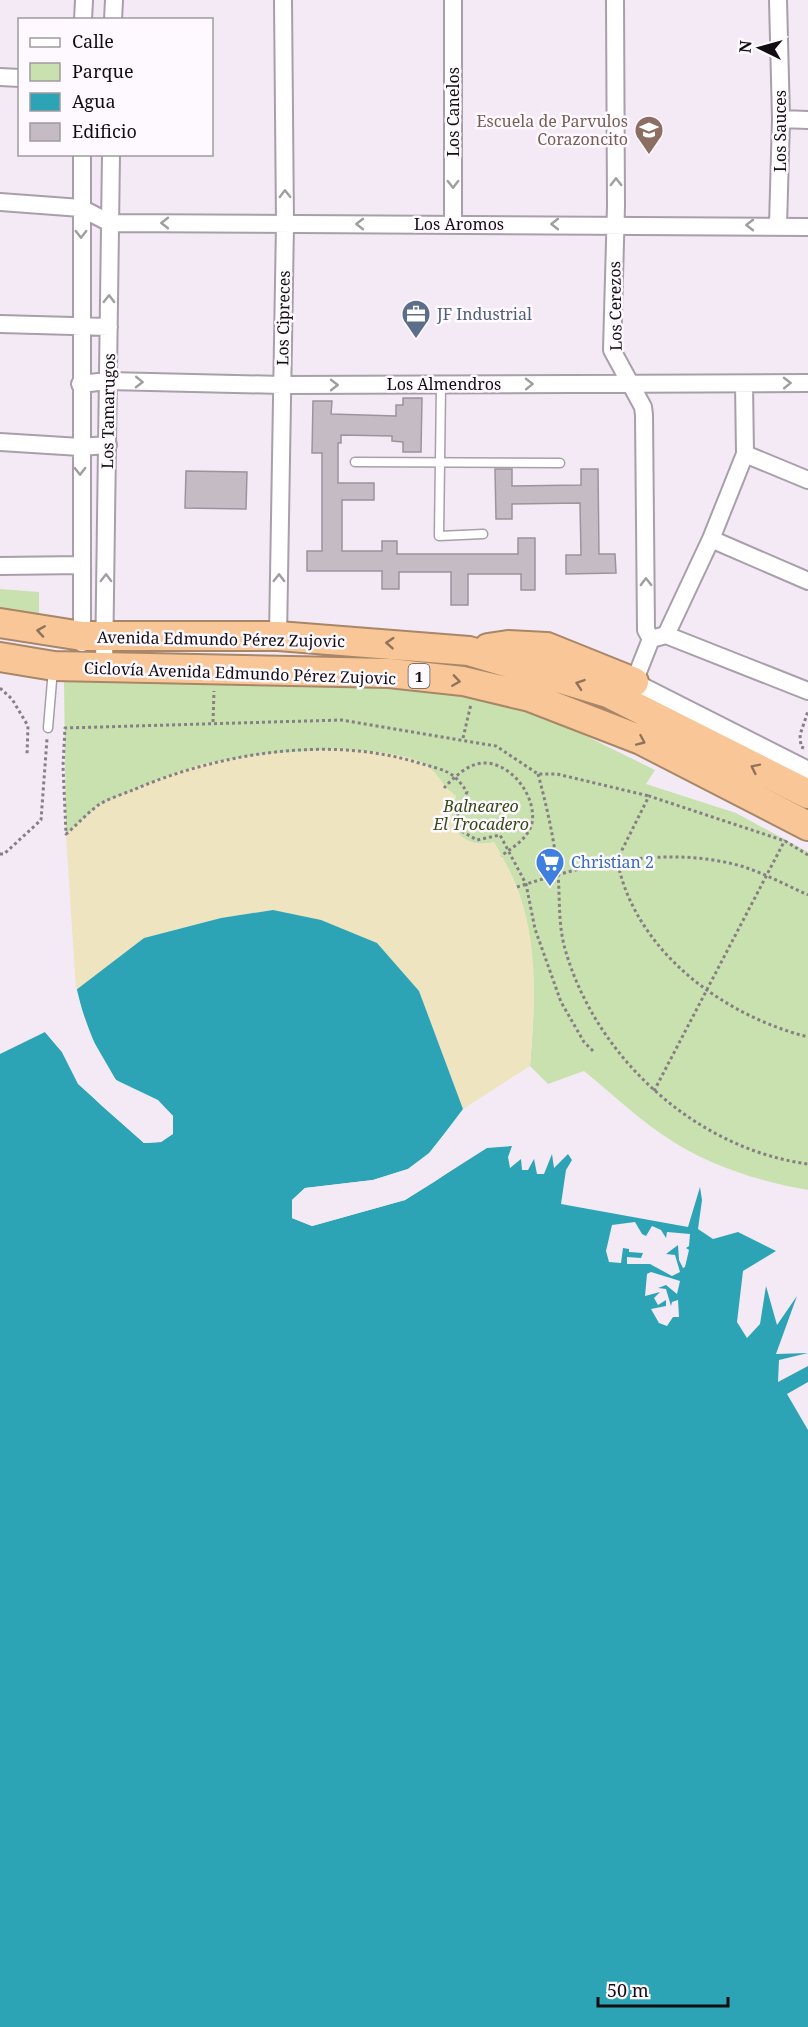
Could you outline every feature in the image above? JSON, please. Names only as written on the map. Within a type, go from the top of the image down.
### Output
[{"type":"highway","name":"Avenida Edmundo Pérez Zujovic","points":[[0,623],[94,636],[278,636],[469,651],[609,693],[808,794]]},
{"type":"highway","points":[[469,651],[508,645],[547,647],[634,682]]},
{"type":"highway","name":"Avenida Edmundo Pérez Zujovic","points":[[0,657],[80,666],[389,673],[463,681],[530,697],[641,740],[798,829]]},
{"type":"street","points":[[83,18],[84,0]]},
{"type":"street","points":[[113,18],[114,0]]},
{"type":"street","name":"Los Cipreces","points":[[278,636],[285,224],[283,0]]},
{"type":"street","name":"Los Canelos","points":[[453,0],[453,224]]},
{"type":"street","name":"Los Cerezos","points":[[615,0],[616,224],[612,350],[630,382],[644,415],[646,630],[659,637]]},
{"type":"street","name":"Los Sauces","points":[[778,0],[781,119],[778,225]]},
{"type":"street","points":[[0,77],[18,78]]},
{"type":"street","points":[[781,119],[808,120]]},
{"type":"street","name":"Los Tamarugos","points":[[80,666],[94,636],[82,565],[80,447],[82,156]]},
{"type":"street","name":"Los Tamarugos","points":[[80,666],[94,636],[108,445],[111,156]]},
{"type":"street","points":[[0,202],[81,208],[110,223]]},
{"type":"street","name":"Los Aromos","points":[[110,223],[616,224],[808,227]]},
{"type":"street","points":[[0,324],[109,327]]},
{"type":"street","name":"Los Almendros","points":[[80,384],[108,381],[441,385],[630,382],[808,383]]},
{"type":"street","points":[[744,384],[745,454],[711,539],[634,682],[808,770]]},
{"type":"street","points":[[0,442],[80,447],[108,445]]},
{"type":"street","points":[[745,454],[807,477]]},
{"type":"street","points":[[711,539],[808,581]]},
{"type":"street","points":[[0,566],[82,565]]},
{"type":"street","points":[[659,637],[808,691]]},
{"type":"lane","points":[[441,385],[442,463],[439,536],[483,534]]},
{"type":"lane","points":[[355,462],[560,463]]},
{"type":"lane","points":[[48,728],[80,666]]},
{"type":"path","points":[[213,722],[214,684]]},
{"type":"path","points":[[0,688],[12,699],[28,726],[27,755]]},
{"type":"path","points":[[463,738],[472,697]]},
{"type":"path","points":[[808,711],[800,735],[801,747],[808,750]]},
{"type":"path","points":[[592,1051],[584,1042],[561,1002],[535,929],[526,884],[500,835],[477,840],[463,832],[457,813],[467,792],[456,775],[386,753],[339,749],[264,754],[202,764],[161,778],[100,804],[66,834],[63,766],[65,728],[341,720],[463,738],[496,746],[538,774],[557,774],[649,796],[785,841],[808,855]]},
{"type":"path","points":[[0,854],[4,854],[41,820],[48,728]]},
{"type":"path","points":[[444,788],[456,775],[481,763],[500,765],[519,781],[531,801],[532,824],[521,843],[501,856]]},
{"type":"path","points":[[538,774],[552,825],[558,874],[560,924],[565,949],[574,976],[610,1042],[668,1104],[711,1130],[750,1148],[808,1164]]},
{"type":"path","points":[[649,796],[617,860],[629,898],[644,924],[681,970],[707,990],[747,1014],[778,1028],[808,1037]]},
{"type":"path","points":[[654,1090],[785,841],[798,829]]},
{"type":"path","points":[[517,887],[558,874],[617,860],[651,857],[714,861],[741,866],[808,895]]},
{"type":"green space","points":[[0,589],[39,592],[39,617],[0,609]]},
{"type":"green space","points":[[64,680],[388,688],[472,697],[526,709],[655,770],[646,784],[736,813],[808,852],[808,1190],[751,1177],[679,1146],[653,1128],[584,1071],[548,1084],[530,1066],[534,999],[532,954],[524,910],[517,888],[494,842],[474,843],[458,833],[452,820],[456,796],[444,788],[428,766],[339,749],[264,754],[202,764],[100,804],[66,834]]},
{"type":"sand","name":"Balneareo El Trocadero","points":[[339,749],[408,757],[427,765],[456,796],[452,820],[458,833],[474,843],[494,842],[517,887],[529,931],[534,976],[530,1066],[463,1109],[419,991],[273,910],[221,918],[144,938],[76,990],[66,834],[100,804],[161,778],[202,764],[264,754]]},
{"type":"water","points":[[273,910],[321,920],[377,943],[419,991],[463,1109],[429,1154],[408,1169],[373,1180],[305,1188],[292,1200],[292,1218],[312,1226],[405,1200],[487,1148],[512,1146],[508,1157],[510,1168],[521,1159],[522,1170],[528,1170],[534,1159],[537,1174],[544,1174],[552,1154],[554,1168],[568,1154],[572,1160],[566,1170],[561,1204],[688,1227],[700,1187],[702,1200],[698,1229],[713,1239],[738,1232],[776,1251],[743,1271],[737,1322],[747,1338],[760,1324],[766,1286],[777,1325],[797,1296],[776,1354],[808,1353],[779,1360],[778,1382],[808,1366],[808,1382],[787,1394],[808,1430],[808,2027],[0,2027],[0,1054],[45,1032],[62,1052],[78,1084],[144,1143],[161,1142],[172,1134],[173,1116],[159,1104],[127,1087],[112,1075],[93,1039],[76,990],[144,938],[221,918]],"holes":[[[635,1222],[642,1234],[646,1236],[652,1226],[661,1230],[666,1238],[667,1232],[690,1234],[689,1246],[686,1248],[689,1250],[685,1267],[683,1268],[679,1260],[678,1245],[666,1254],[675,1255],[680,1272],[672,1276],[650,1264],[627,1264],[627,1257],[641,1258],[643,1253],[629,1252],[629,1249],[623,1248],[621,1263],[609,1262],[606,1251],[612,1225]],[[651,1272],[680,1281],[677,1294],[666,1285],[658,1288],[666,1289],[671,1306],[672,1302],[678,1300],[679,1317],[673,1317],[667,1326],[659,1323],[651,1309],[666,1306],[666,1300],[658,1305],[654,1298],[660,1292],[645,1296],[647,1274]]]},
{"type":"pier","points":[[76,986],[87,1030],[116,1080],[158,1100],[173,1116],[173,1134],[161,1142],[144,1143],[102,1106],[78,1083],[62,1052],[45,1032],[45,1029],[64,1051],[81,1082],[146,1140],[160,1139],[170,1133],[170,1117],[156,1103],[114,1082],[84,1031],[73,991]]},
{"type":"pier","points":[[466,1107],[431,1156],[410,1172],[374,1183],[306,1190],[295,1201],[295,1216],[312,1222],[404,1198],[490,1144],[434,1182],[405,1200],[312,1226],[292,1218],[292,1200],[305,1188],[373,1180],[408,1169],[429,1153]]},
{"type":"building","points":[[403,398],[422,398],[421,452],[403,452],[403,442],[392,441],[392,436],[341,435],[341,443],[338,443],[338,483],[374,483],[374,500],[342,500],[342,551],[382,551],[382,541],[397,541],[397,554],[518,554],[518,538],[535,538],[535,590],[521,590],[521,574],[468,574],[468,605],[451,605],[451,572],[399,572],[399,589],[382,589],[382,571],[307,571],[307,551],[322,551],[322,453],[312,453],[313,401],[332,401],[331,414],[396,416],[396,405],[403,405]]},
{"type":"building","points":[[495,469],[512,469],[512,486],[581,485],[581,469],[598,469],[599,554],[615,554],[616,573],[566,574],[566,555],[581,555],[580,503],[512,504],[512,519],[496,519]]},
{"type":"building","points":[[186,471],[247,472],[246,509],[185,508]]},
{"type":"place","name":"Escuela de Parvulos Corazoncito","points":[[649,156]]},
{"type":"place","name":"JF Industrial","points":[[416,340]]},
{"type":"place","name":"Christian 2","points":[[550,888]]}]
